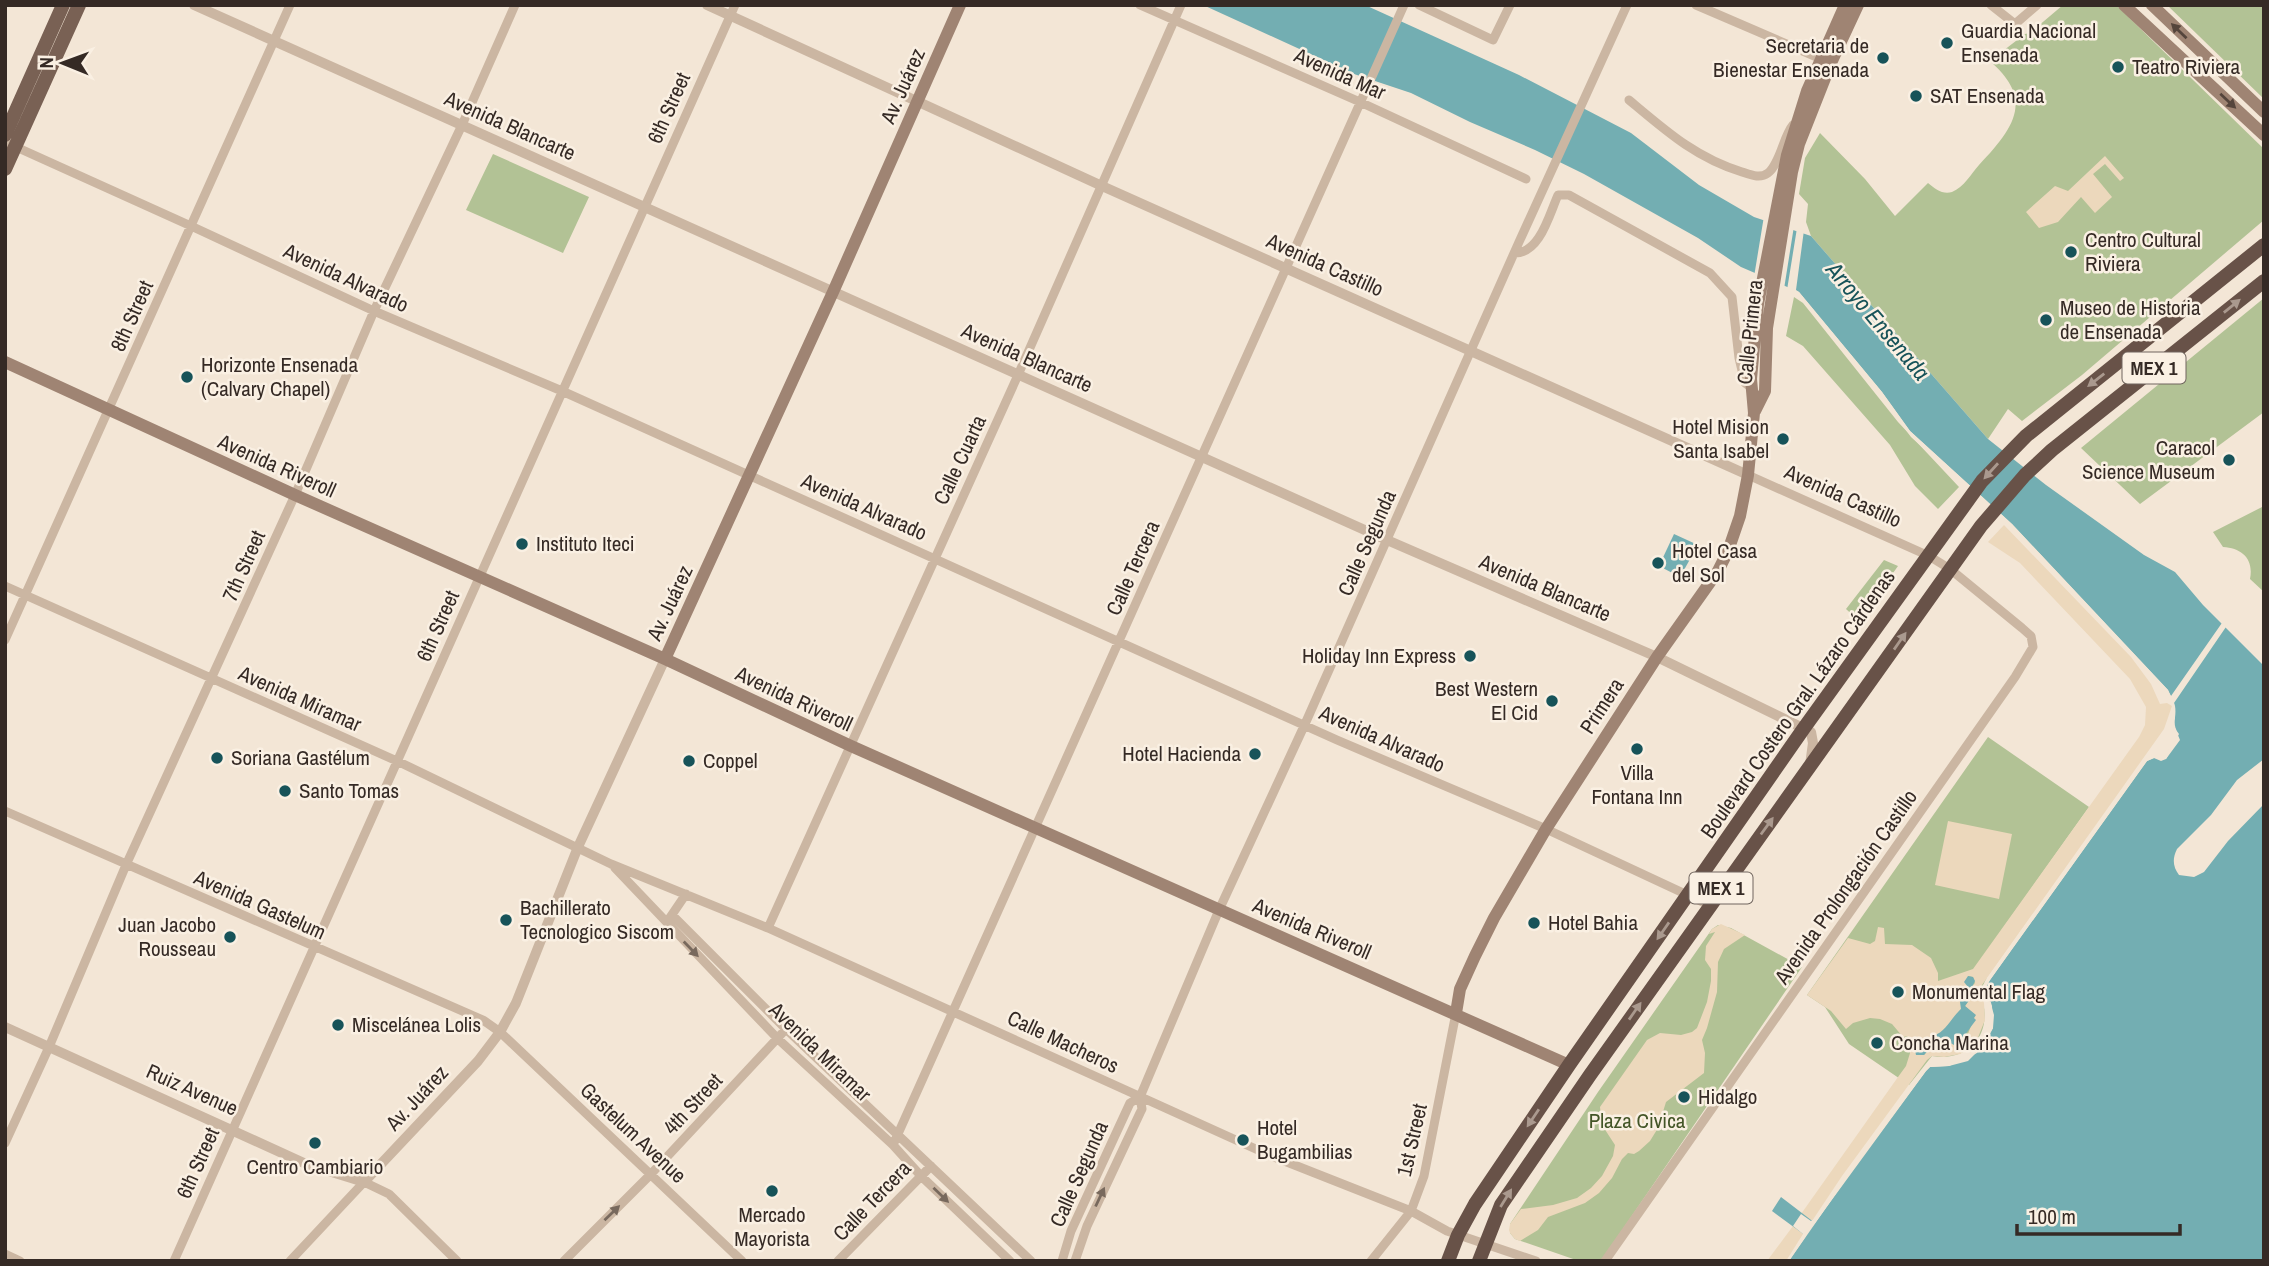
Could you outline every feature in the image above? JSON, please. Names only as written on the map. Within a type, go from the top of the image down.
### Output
[{"type":"highway","name":"Boulevard Costero Gral. Lázaro Cárdenas","points":[[1448,1261],[1458,1235],[1475,1205],[1569,1065],[1804,728],[1982,481],[2026,436],[2264,245]]},
{"type":"highway","name":"Boulevard Costero Gral. Lázaro Cárdenas","points":[[1479,1261],[1501,1205],[1709,905],[1981,526],[2045,456],[2264,281]]},
{"type":"main road","points":[[5,135],[63,5]]},
{"type":"main road","points":[[5,169],[10,145],[79,5]]},
{"type":"main road","name":"Av. Juárez","points":[[665,659],[833,292],[960,5]]},
{"type":"main road","points":[[1826,61],[1845,5]]},
{"type":"main road","points":[[1826,61],[1858,5]]},
{"type":"main road","points":[[2123,5],[2264,135]]},
{"type":"main road","points":[[2152,5],[2264,112]]},
{"type":"main road","name":"Calle Primera","points":[[1784,191],[1782,176],[1826,61]]},
{"type":"main road","name":"Calle Primera","points":[[1754,413],[1767,328],[1764,304],[1784,191],[1792,173],[1800,125]]},
{"type":"main road","name":"Avenida Riveroll","points":[[5,362],[108,411],[665,659],[851,746],[1569,1065]]},
{"type":"main road","name":"Primera","points":[[1456,1013],[1460,989],[1475,956],[1546,829],[1657,657],[1718,571],[1728,551],[1740,516],[1748,474],[1754,413]]},
{"type":"street","name":"Avenida Blancarte","points":[[194,5],[1387,540],[1657,657],[1804,728]]},
{"type":"street","name":"8th Street","points":[[5,640],[290,5]]},
{"type":"street","name":"7th Street","points":[[5,1143],[126,865],[295,495],[374,311],[515,5]]},
{"type":"street","name":"Avenida Castillo","points":[[707,5],[732,10],[917,101],[1101,186],[1929,556]]},
{"type":"street","name":"Avenida Mar","points":[[1140,5],[1526,179]]},
{"type":"street","points":[[1419,5],[1493,40],[1510,5]]},
{"type":"street","name":"Calle Segunda","points":[[1075,1261],[1087,1226],[1142,1108],[1140,1097],[1219,910],[1306,724],[1627,5]]},
{"type":"street","points":[[1696,5],[1826,61]]},
{"type":"street","points":[[1991,5],[2015,24],[2036,5]]},
{"type":"street","name":"Calle Tercera","points":[[893,1145],[1404,6]]},
{"type":"street","name":"Calle Cuarta","points":[[768,928],[1018,375],[1180,7]]},
{"type":"street","name":"6th Street","points":[[174,1261],[732,10]]},
{"type":"street","points":[[1629,100],[1685,146],[1719,165],[1756,176],[1762,176],[1772,169],[1790,128],[1800,125]]},
{"type":"street","name":"Avenida Alvarado","points":[[10,145],[374,311],[562,391],[1337,740],[1546,829],[1709,905]]},
{"type":"street","points":[[1515,253],[1522,253],[1538,240],[1558,195],[1562,194],[1569,195],[1710,273],[1732,297],[1738,358],[1745,383],[1759,390]]},
{"type":"street","name":"Avenida Prolongación Castillo","points":[[1605,1261],[2015,677],[2033,647],[2031,636],[1950,569],[1929,556]]},
{"type":"street","name":"Avenida Miramar","points":[[5,586],[397,761],[578,847]]},
{"type":"street","name":"Av. Juárez","points":[[364,1182],[478,1061],[500,1032],[516,1003],[578,847],[665,659]]},
{"type":"street","points":[[1804,728],[1813,737],[1809,767]]},
{"type":"street","name":"Avenida Gastelum","points":[[5,811],[483,1020],[500,1032]]},
{"type":"street","name":"Calle Macheros","points":[[578,847],[611,864],[768,928],[1269,1154],[1411,1211],[1447,1231],[1536,1261]]},
{"type":"street","name":"Avenida Miramar","points":[[611,864],[1031,1261]]},
{"type":"street","points":[[669,919],[686,894]]},
{"type":"street","name":"Avenida Miramar","points":[[669,919],[778,1039],[893,1145],[921,1176],[1010,1261]]},
{"type":"street","name":"1st Street","points":[[1371,1261],[1411,1211],[1429,1157],[1456,1013]]},
{"type":"street","name":"Ruiz Avenue","points":[[5,1027],[306,1164],[364,1182]]},
{"type":"street","name":"4th Street","points":[[564,1261],[652,1174],[786,1029]]},
{"type":"street","name":"Gastelum Avenue","points":[[500,1032],[742,1261]]},
{"type":"street","name":"Calle Segunda","points":[[1062,1261],[1070,1231],[1130,1103],[1140,1097]]},
{"type":"street","name":"Calle Tercera","points":[[838,1261],[931,1166]]},
{"type":"street","points":[[290,1261],[364,1182],[389,1194],[457,1261]]},
{"type":"street","points":[[5,1254],[20,1261]]},
{"type":"green space","points":[[2063,5],[2116,5],[2264,149],[2264,220],[2082,375],[2022,421],[2008,409],[1988,439],[1811,236],[1806,222],[1808,204],[1799,194],[1805,158],[1820,133],[1865,179],[1895,216],[1928,183],[1942,192],[1956,190],[2002,138],[2015,112],[2011,86],[1986,58],[1995,57],[2030,33]]},
{"type":"green space","points":[[2167,5],[2264,5],[2264,99]]},
{"type":"green space","points":[[493,154],[589,197],[563,253],[466,210]]},
{"type":"green space","points":[[1794,297],[1803,303],[1898,422],[1959,487],[1938,509],[1915,486],[1890,445],[1803,346],[1786,336]]},
{"type":"green space","points":[[2264,298],[2264,412],[2140,504],[2081,448]]},
{"type":"green space","points":[[2264,506],[2264,592],[2250,579],[2250,566],[2245,556],[2241,552],[2223,547],[2213,532]]},
{"type":"green space","points":[[1884,560],[1898,566],[1859,621],[1846,609]]},
{"type":"green space","points":[[1988,737],[2089,807],[1974,969],[1987,979],[1979,991],[1985,1018],[1977,1040],[1959,1054],[1932,1056],[1909,1085],[1849,1044],[1825,1007],[1807,995]]},
{"type":"green space","name":"Plaza Civica","points":[[1718,925],[1731,928],[1802,967],[1601,1261],[1579,1261],[1515,1239],[1510,1233],[1510,1224],[1598,1092],[1712,929]]},
{"type":"shaded area","points":[[2105,156],[2124,178],[2120,181],[2105,164],[2093,174],[2112,197],[2095,213],[2081,197],[2058,222],[2039,228],[2026,212],[2055,186],[2068,191]]},
{"type":"shaded area","points":[[2004,525],[2131,657],[2151,684],[2160,704],[2167,703],[2172,706],[2164,729],[1982,985],[1979,992],[1984,1003],[1985,1020],[1977,1040],[1960,1054],[1932,1056],[1927,1060],[1812,1221],[1801,1214],[1906,1066],[1910,1053],[1906,1037],[1908,1036],[1903,1037],[1892,1024],[1870,1018],[1853,1023],[1846,1029],[1831,1011],[1807,995],[1848,938],[1870,944],[1875,941],[1878,927],[1884,928],[1885,944],[1912,945],[1931,958],[1938,973],[1938,981],[1973,969],[2145,725],[2146,707],[2130,679],[2020,563],[1988,542]],"holes":[[[1968,976],[1973,977],[1975,983],[1965,1006],[1975,1015],[1968,1034],[1959,1043],[1939,1038],[1924,1055],[1918,1045],[1929,1044],[1933,1036],[1941,1034],[1961,1009],[1963,997],[1968,993]]]},
{"type":"shaded area","points":[[1948,821],[2012,834],[1999,899],[1935,885]]},
{"type":"shaded area","points":[[1721,924],[1745,935],[1724,949],[1718,962],[1717,992],[1702,1040],[1705,1053],[1704,1073],[1666,1102],[1658,1128],[1650,1141],[1639,1151],[1628,1153],[1622,1159],[1612,1178],[1599,1193],[1585,1203],[1548,1217],[1538,1230],[1520,1241],[1515,1239],[1509,1230],[1510,1224],[1521,1209],[1553,1205],[1577,1198],[1602,1176],[1613,1156],[1615,1145],[1602,1125],[1600,1107],[1647,1040],[1660,1033],[1681,1035],[1697,1028],[1707,1002],[1711,981],[1711,969],[1705,960],[1706,946],[1715,932],[1709,934],[1712,929]]},
{"type":"shaded area","points":[[1793,1226],[1807,1235],[1789,1261],[1767,1261]]},
{"type":"water","name":"Arroyo Ensenada","points":[[1203,5],[1365,5],[1519,75],[1631,133],[1699,185],[1754,217],[1811,236],[1988,439],[2046,485],[2144,555],[2175,572],[2203,605],[2264,666],[2264,759],[2237,780],[2211,815],[2177,849],[2174,866],[2179,875],[2194,877],[2204,872],[2228,841],[2264,804],[2264,1261],[1789,1261],[1806,1236],[1772,1211],[1781,1197],[1815,1223],[1926,1071],[1930,1067],[1949,1066],[1977,1053],[1993,1028],[1992,1006],[1986,987],[2147,761],[2154,758],[2166,759],[2179,734],[2175,727],[2173,700],[2168,690],[2012,524],[1910,431],[1882,392],[1799,292],[1741,267],[1698,238],[1584,174],[1535,150],[1411,93],[1354,74]]},
{"type":"water","points":[[1674,534],[1698,545],[1680,577],[1659,566]]},
{"type":"water","points":[[1968,976],[1975,981],[1965,1006],[1976,1015],[1976,1020],[1954,1045],[1939,1038],[1924,1055],[1916,1055],[1917,1046],[1929,1044],[1933,1036],[1945,1028],[1961,1009],[1960,1002],[1968,992],[1964,982]]},
{"type":"pier","points":[[1764,216],[1794,226],[1784,289],[1754,277]]},
{"type":"pier","points":[[1797,228],[1804,230],[1796,290],[1882,392],[1910,431],[2012,524],[2171,696],[2224,620],[2228,624],[2174,703],[2173,723],[2180,740],[2166,759],[2161,761],[2154,758],[2147,761],[1990,980],[1986,987],[1994,1015],[1993,1028],[1985,1044],[1968,1061],[1930,1067],[1926,1071],[1789,1261],[1786,1261],[1803,1234],[1793,1226],[1801,1214],[1811,1221],[1814,1219],[1923,1069],[1929,1064],[1949,1063],[1966,1057],[1982,1042],[1989,1027],[1990,1015],[1983,987],[1985,981],[2144,759],[2154,755],[2163,756],[2176,739],[2170,723],[2172,706],[2165,692],[2009,527],[1911,437],[1797,295],[1787,290]]},
{"type":"place","name":"Guardia Nacional Ensenada","points":[[1947,43]]},
{"type":"place","name":"Secretaria de Bienestar Ensenada","points":[[1883,58]]},
{"type":"place","name":"Teatro Riviera","points":[[2118,67]]},
{"type":"place","name":"SAT Ensenada","points":[[1916,96]]},
{"type":"place","name":"Centro Cultural Riviera","points":[[2071,252]]},
{"type":"place","name":"Museo de Historia de Ensenada","points":[[2046,320]]},
{"type":"place","name":"Horizonte Ensenada (Calvary Chapel)","points":[[187,377]]},
{"type":"place","name":"Hotel Mision Santa Isabel","points":[[1783,439]]},
{"type":"place","name":"Caracol Science Museum","points":[[2229,460]]},
{"type":"place","name":"Instituto Iteci","points":[[522,544]]},
{"type":"place","name":"Hotel Casa del Sol","points":[[1658,563]]},
{"type":"place","name":"Holiday Inn Express","points":[[1470,656]]},
{"type":"place","name":"Best Western El Cid","points":[[1552,701]]},
{"type":"place","name":"Villa Fontana Inn","points":[[1637,749]]},
{"type":"place","name":"Hotel Hacienda","points":[[1255,754]]},
{"type":"place","name":"Soriana Gastélum","points":[[217,758]]},
{"type":"place","name":"Coppel","points":[[689,761]]},
{"type":"place","name":"Santo Tomas","points":[[285,791]]},
{"type":"place","name":"Bachillerato Tecnologico Siscom","points":[[506,920]]},
{"type":"place","name":"Hotel Bahia","points":[[1534,923]]},
{"type":"place","name":"Juan Jacobo Rousseau","points":[[230,937]]},
{"type":"place","name":"Monumental Flag","points":[[1898,992]]},
{"type":"place","name":"Miscelánea Lolis","points":[[338,1025]]},
{"type":"place","name":"Concha Marina","points":[[1877,1043]]},
{"type":"place","name":"Hidalgo","points":[[1684,1097]]},
{"type":"place","name":"Hotel Bugambilias","points":[[1243,1140]]},
{"type":"place","name":"Centro Cambiario","points":[[315,1143]]},
{"type":"place","name":"Mercado Mayorista","points":[[772,1191]]}]
